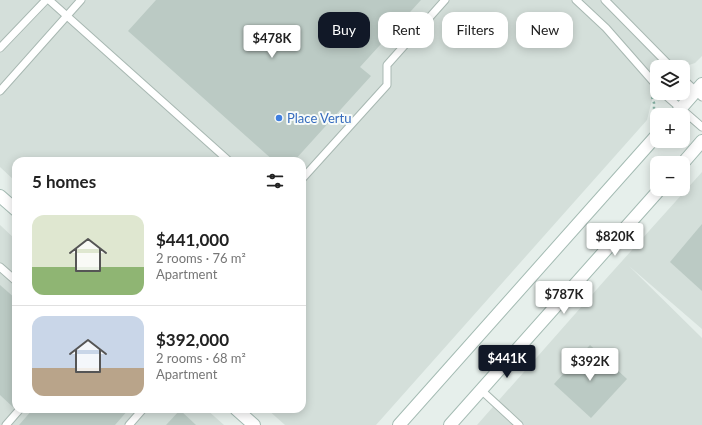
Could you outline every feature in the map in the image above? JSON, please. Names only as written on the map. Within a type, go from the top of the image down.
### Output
[{"type":"main road","points":[[682,108],[700,91]]},
{"type":"main road","points":[[689,156],[702,141]]},
{"type":"main road","points":[[399,425],[650,144]]},
{"type":"main road","points":[[0,196],[12,206]]},
{"type":"main road","points":[[450,425],[654,196]]},
{"type":"main road","points":[[240,413],[254,425]]},
{"type":"lane","points":[[0,48],[46,0]]},
{"type":"lane","points":[[49,0],[224,157]]},
{"type":"lane","points":[[0,91],[81,0]]},
{"type":"lane","points":[[306,175],[387,85],[387,65],[445,0]]},
{"type":"lane","points":[[576,0],[606,28],[650,78]]},
{"type":"lane","points":[[605,0],[664,60]]},
{"type":"lane","points":[[690,84],[700,91]]},
{"type":"lane","points":[[669,100],[675,108]]},
{"type":"lane","points":[[690,120],[702,127]]},
{"type":"lane","points":[[0,267],[12,278]]},
{"type":"lane","points":[[481,390],[519,425]]},
{"type":"lane","points":[[6,425],[16,413]]},
{"type":"lane","points":[[129,425],[140,413]]},
{"type":"shaded area","points":[[0,0],[702,0],[702,56],[695,63],[690,65],[690,60],[650,60],[650,100],[652,100],[647,120],[376,425],[285,425],[272,413],[306,413],[306,157],[12,157],[12,178],[0,167]]},
{"type":"shaded area","points":[[702,172],[702,329],[629,266],[702,338],[702,425],[477,425],[680,196],[690,196],[690,185]]},
{"type":"shaded area","points":[[0,225],[12,236],[12,413],[210,413],[224,425],[0,425]]},
{"type":"building","name":"Place Vertu","points":[[156,0],[421,0],[410,12],[378,12],[378,47],[360,67],[371,76],[298,157],[270,157],[128,31]]},
{"type":"building","points":[[702,224],[702,291],[670,262]]},
{"type":"building","points":[[0,285],[12,296],[12,406],[0,395]]},
{"type":"building","points":[[590,345],[627,379],[591,418],[554,384]]},
{"type":"building","points":[[30,413],[126,413],[115,425],[19,425]]},
{"type":"building","points":[[177,413],[183,413],[196,425],[166,425]]},
{"type":"place","name":"Place Vertu","points":[[279,118]]}]
